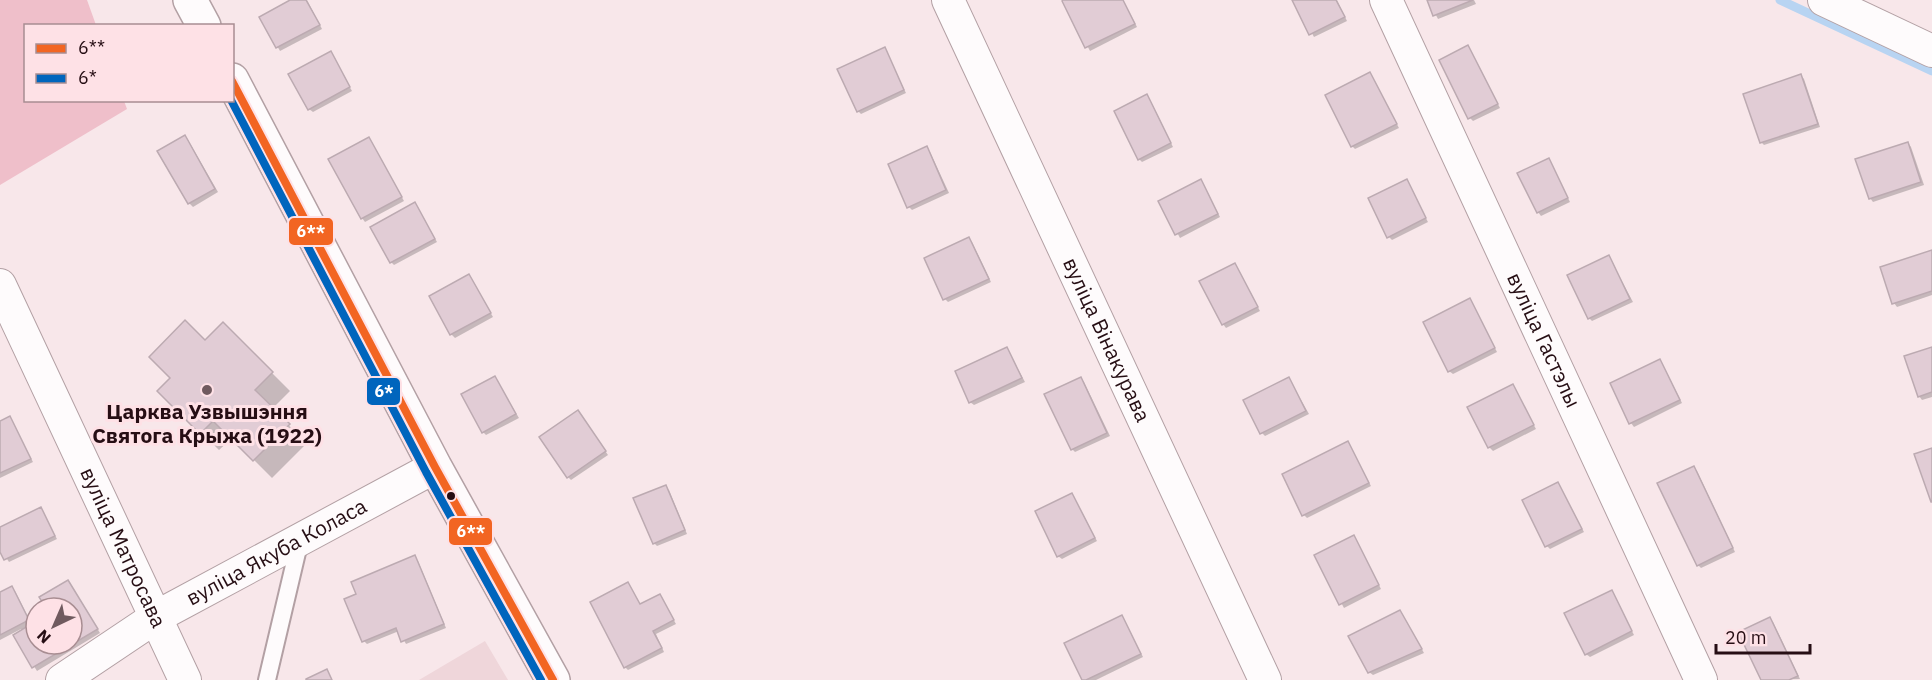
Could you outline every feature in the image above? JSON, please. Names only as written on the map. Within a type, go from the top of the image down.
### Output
[{"type":"street","points":[[190,0],[203,24]]},
{"type":"street","name":"вуліца Вінакурава","points":[[948,0],[1265,680]]},
{"type":"street","name":"вуліца Гастэлы","points":[[1386,0],[1701,680]]},
{"type":"street","points":[[1824,0],[1932,51]]},
{"type":"street","points":[[234,84],[435,467],[553,680]]},
{"type":"street","name":"вуліца Матросава","points":[[0,285],[185,680]]},
{"type":"street","name":"вуліца Якуба Коласа","points":[[62,680],[156,616],[435,467]]},
{"type":"lane","points":[[267,680],[300,540]]},
{"type":"shaded area","points":[[0,0],[87,0],[96,24],[24,24],[24,102],[124,102],[127,109],[0,185]]},
{"type":"shaded area","points":[[485,641],[508,680],[419,680]]},
{"type":"building","points":[[290,0],[306,0],[320,25],[276,48],[259,17]]},
{"type":"building","points":[[1063,0],[1123,0],[1135,24],[1085,48]]},
{"type":"building","points":[[1292,0],[1336,0],[1345,17],[1309,35]]},
{"type":"building","points":[[1427,0],[1473,0],[1433,16]]},
{"type":"building","points":[[1468,45],[1498,104],[1468,119],[1439,60]]},
{"type":"building","points":[[885,47],[904,90],[857,112],[837,69]]},
{"type":"building","points":[[331,51],[350,87],[308,110],[288,74]]},
{"type":"building","points":[[1370,72],[1397,124],[1351,147],[1325,95]]},
{"type":"building","points":[[1801,74],[1818,124],[1760,143],[1743,94]]},
{"type":"building","points":[[1147,94],[1171,143],[1138,160],[1114,111]]},
{"type":"building","points":[[185,135],[215,189],[188,204],[157,151]]},
{"type":"building","points":[[369,137],[402,197],[361,219],[328,159]]},
{"type":"building","points":[[1908,142],[1921,182],[1869,199],[1855,159]]},
{"type":"building","points":[[927,146],[946,190],[907,208],[888,164]]},
{"type":"building","points":[[1549,158],[1568,198],[1537,213],[1517,173]]},
{"type":"building","points":[[1201,179],[1218,214],[1175,235],[1158,201]]},
{"type":"building","points":[[1407,179],[1426,218],[1387,238],[1368,198]]},
{"type":"building","points":[[415,202],[435,239],[390,263],[370,227]]},
{"type":"building","points":[[969,237],[989,279],[943,300],[924,258]]},
{"type":"building","points":[[1932,250],[1932,291],[1892,304],[1880,267]]},
{"type":"building","points":[[1609,255],[1630,299],[1588,319],[1567,275]]},
{"type":"building","points":[[1235,263],[1258,307],[1222,325],[1199,281]]},
{"type":"building","points":[[469,274],[491,313],[450,335],[429,296]]},
{"type":"building","points":[[1470,298],[1495,348],[1448,372],[1423,322]]},
{"type":"building","name":"Царква Узвышэння Святога Крыжа (1922)","points":[[185,320],[205,340],[223,322],[273,372],[255,390],[290,424],[253,461],[213,421],[200,434],[157,391],[170,378],[149,357]]},
{"type":"building","points":[[1007,347],[1022,378],[969,403],[955,371]]},
{"type":"building","points":[[1932,347],[1932,392],[1918,397],[1904,356]]},
{"type":"building","points":[[1660,359],[1680,400],[1629,424],[1610,383]]},
{"type":"building","points":[[495,376],[516,414],[482,433],[461,394]]},
{"type":"building","points":[[1081,377],[1107,433],[1071,450],[1044,394]]},
{"type":"building","points":[[1289,377],[1306,411],[1260,434],[1243,400]]},
{"type":"building","points":[[1513,384],[1534,425],[1488,448],[1467,407]]},
{"type":"building","points":[[578,410],[606,451],[567,478],[539,437]]},
{"type":"building","points":[[10,416],[31,459],[0,473],[0,421]]},
{"type":"building","points":[[1348,441],[1369,483],[1302,516],[1282,474]]},
{"type":"building","points":[[1932,448],[1932,502],[1931,502],[1914,454]]},
{"type":"building","points":[[1694,466],[1733,548],[1697,566],[1657,483]]},
{"type":"building","points":[[1558,482],[1582,529],[1545,547],[1522,500]]},
{"type":"building","points":[[666,485],[685,530],[653,544],[633,498]]},
{"type":"building","points":[[1072,493],[1095,538],[1057,557],[1035,511]]},
{"type":"building","points":[[41,507],[55,536],[4,560],[0,552],[0,527]]},
{"type":"building","points":[[1354,535],[1379,585],[1339,605],[1314,555]]},
{"type":"building","points":[[415,555],[444,624],[401,642],[396,628],[362,642],[344,599],[356,594],[351,582]]},
{"type":"building","points":[[68,580],[78,596],[41,596]]},
{"type":"building","points":[[628,582],[640,604],[660,594],[674,620],[653,631],[662,648],[624,668],[590,602]]},
{"type":"building","points":[[12,586],[24,610],[24,623],[0,635],[0,592]]},
{"type":"building","points":[[1612,590],[1632,631],[1585,655],[1564,613]]},
{"type":"building","points":[[84,606],[98,629],[84,637]]},
{"type":"building","points":[[1400,610],[1422,649],[1368,673],[1348,636]]},
{"type":"building","points":[[1122,615],[1141,654],[1082,680],[1064,643]]},
{"type":"building","points":[[1770,617],[1798,676],[1789,680],[1761,680],[1738,632]]},
{"type":"building","points":[[24,628],[24,654],[13,635]]},
{"type":"building","points":[[25,656],[52,656],[32,668]]},
{"type":"building","points":[[327,669],[332,680],[306,680],[306,679]]},
{"type":"waterway","points":[[1780,0],[1932,71]]},
{"type":"transit line","name":"6**","points":[[234,85],[435,467],[553,680]]},
{"type":"transit line","name":"6*","points":[[232,102],[426,472],[541,680]]},
{"type":"place","name":"Царква Узвышэння Святога Крыжа (1922)","points":[[207,390]]}]
